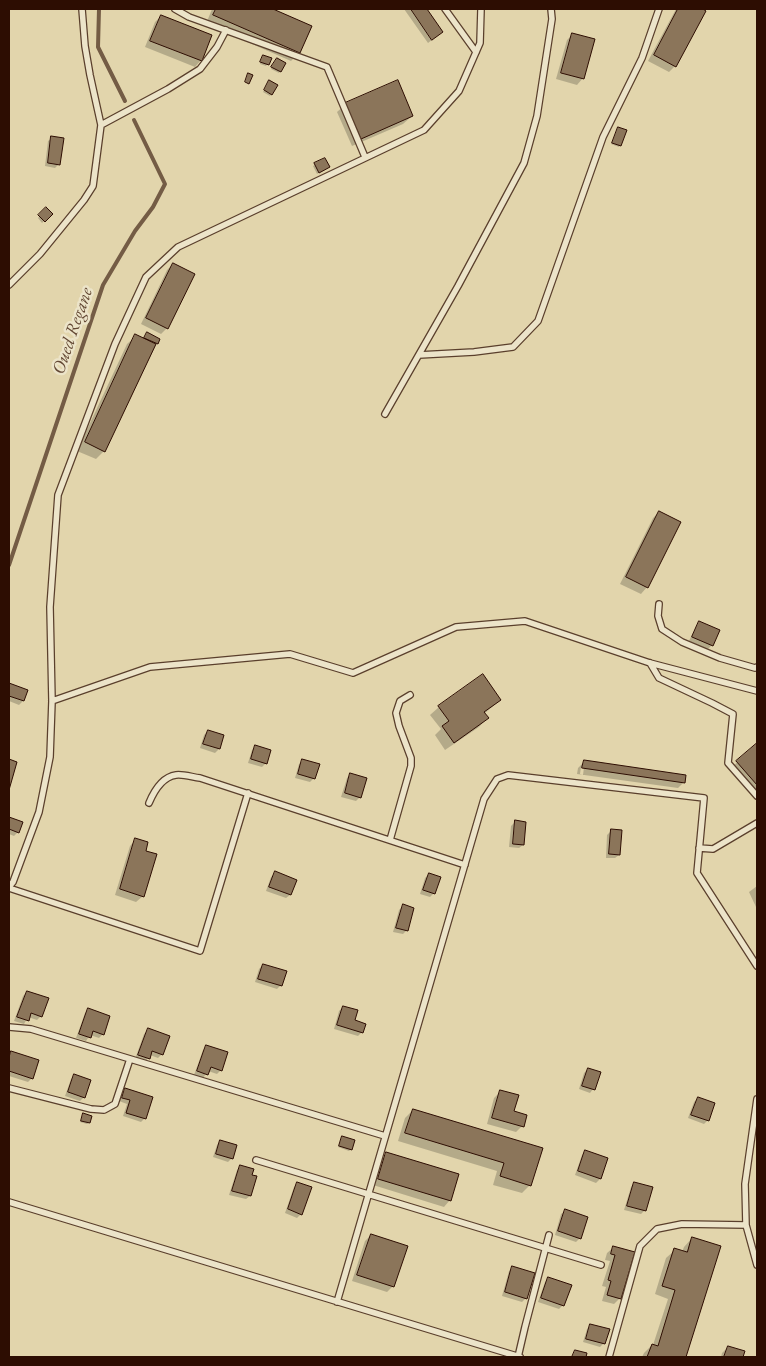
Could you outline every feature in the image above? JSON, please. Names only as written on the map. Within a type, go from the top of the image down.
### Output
[{"type":"lane","points":[[9,286],[40,254],[84,200],[93,186],[102,126],[85,46],[82,9]]},
{"type":"lane","points":[[175,9],[189,17],[327,67],[365,157]]},
{"type":"lane","points":[[445,9],[476,52]]},
{"type":"lane","points":[[248,794],[200,951],[9,888],[13,882],[39,812],[50,757],[52,701],[50,607],[58,495],[115,344],[146,277],[178,247],[424,130],[459,91],[480,43],[481,9]]},
{"type":"lane","points":[[385,414],[458,286],[524,163],[536,116],[552,19],[551,9]]},
{"type":"lane","points":[[419,355],[474,352],[513,347],[538,321],[603,137],[642,58],[659,9]]},
{"type":"lane","points":[[102,126],[200,69],[217,47],[226,30]]},
{"type":"lane","points":[[659,604],[658,616],[662,629],[682,642],[720,658],[757,667]]},
{"type":"lane","points":[[52,701],[150,667],[290,654],[353,674],[456,627],[525,621],[650,663],[757,691]]},
{"type":"lane","points":[[650,663],[659,678],[733,714],[728,763],[757,796]]},
{"type":"lane","points":[[390,840],[411,766],[411,758],[396,713],[400,702],[410,694]]},
{"type":"lane","points":[[149,802],[154,790],[162,782],[175,775],[200,778],[465,865]]},
{"type":"lane","points":[[337,1302],[484,799],[497,779],[508,775],[704,798],[697,873],[757,966]]},
{"type":"lane","points":[[700,848],[713,849],[757,823]]},
{"type":"lane","points":[[9,1027],[31,1029],[385,1136]]},
{"type":"lane","points":[[9,1088],[91,1109],[104,1110],[115,1104],[130,1058]]},
{"type":"lane","points":[[757,1099],[745,1184],[746,1225],[757,1265]]},
{"type":"lane","points":[[256,1160],[601,1264]]},
{"type":"lane","points":[[9,1202],[519,1357],[549,1235]]},
{"type":"lane","points":[[609,1357],[640,1246],[657,1229],[682,1224],[746,1225]]},
{"type":"building","points":[[216,9],[273,9],[312,26],[300,53],[213,15]]},
{"type":"building","points":[[411,9],[427,9],[443,32],[432,40]]},
{"type":"building","points":[[678,9],[703,9],[706,11],[676,67],[654,55]]},
{"type":"building","points":[[161,15],[212,35],[202,61],[150,41]]},
{"type":"building","points":[[572,33],[595,39],[584,79],[561,73]]},
{"type":"building","points":[[263,55],[272,58],[269,65],[260,62]]},
{"type":"building","points":[[277,58],[286,63],[281,72],[271,67]]},
{"type":"building","points":[[248,73],[253,75],[249,84],[245,82]]},
{"type":"building","points":[[269,80],[278,85],[272,95],[264,90]]},
{"type":"building","points":[[398,80],[413,116],[361,139],[345,103]]},
{"type":"building","points":[[618,127],[627,130],[621,146],[612,143]]},
{"type":"building","points":[[51,136],[64,138],[60,165],[48,163]]},
{"type":"building","points":[[325,158],[330,167],[319,173],[314,163]]},
{"type":"building","points":[[46,207],[53,214],[45,222],[38,215]]},
{"type":"building","points":[[173,263],[195,274],[168,329],[146,318]]},
{"type":"building","points":[[147,332],[160,339],[158,344],[144,338]]},
{"type":"building","points":[[135,334],[156,344],[105,452],[85,442]]},
{"type":"building","points":[[659,511],[681,522],[648,588],[626,577]]},
{"type":"building","points":[[699,621],[720,630],[713,646],[692,637]]},
{"type":"building","points":[[483,674],[501,700],[484,712],[489,718],[454,743],[442,726],[449,721],[438,706]]},
{"type":"building","points":[[9,683],[28,690],[24,701],[9,696]]},
{"type":"building","points":[[208,730],[224,735],[220,749],[203,744]]},
{"type":"building","points":[[757,743],[757,785],[736,761]]},
{"type":"building","points":[[255,745],[271,750],[267,764],[251,759]]},
{"type":"building","points":[[9,759],[17,762],[9,790]]},
{"type":"building","points":[[302,759],[320,764],[315,779],[298,774]]},
{"type":"building","points":[[584,760],[686,775],[685,783],[582,768]]},
{"type":"building","points":[[350,773],[367,778],[361,798],[345,793]]},
{"type":"building","points":[[9,817],[23,822],[19,833],[9,829]]},
{"type":"building","points":[[515,820],[526,822],[524,845],[513,844]]},
{"type":"building","points":[[611,829],[622,830],[620,855],[609,854]]},
{"type":"building","points":[[135,838],[148,842],[146,851],[157,854],[144,897],[120,889]]},
{"type":"building","points":[[275,871],[297,880],[291,895],[269,887]]},
{"type":"building","points":[[429,873],[441,877],[435,894],[423,890]]},
{"type":"building","points":[[403,904],[414,908],[408,931],[396,928]]},
{"type":"building","points":[[263,964],[287,971],[282,986],[258,979]]},
{"type":"building","points":[[27,991],[49,998],[42,1017],[31,1013],[29,1021],[17,1017]]},
{"type":"building","points":[[343,1006],[358,1010],[355,1020],[366,1024],[363,1033],[337,1025]]},
{"type":"building","points":[[88,1008],[110,1016],[104,1035],[93,1031],[91,1038],[79,1034]]},
{"type":"building","points":[[148,1028],[170,1036],[163,1055],[152,1051],[150,1059],[138,1055]]},
{"type":"building","points":[[206,1045],[228,1052],[222,1071],[211,1067],[208,1075],[197,1071]]},
{"type":"building","points":[[11,1051],[39,1060],[33,1079],[9,1071]]},
{"type":"building","points":[[588,1068],[601,1072],[595,1090],[582,1086]]},
{"type":"building","points":[[74,1074],[91,1080],[85,1098],[68,1092]]},
{"type":"building","points":[[125,1088],[153,1097],[146,1119],[126,1113],[130,1100],[122,1098]]},
{"type":"building","points":[[500,1090],[519,1095],[514,1111],[527,1115],[524,1127],[492,1118]]},
{"type":"building","points":[[698,1097],[715,1103],[709,1121],[691,1115]]},
{"type":"building","points":[[413,1109],[543,1148],[531,1186],[500,1176],[504,1163],[405,1133]]},
{"type":"building","points":[[83,1113],[92,1116],[90,1123],[81,1121]]},
{"type":"building","points":[[342,1136],[355,1140],[352,1150],[339,1146]]},
{"type":"building","points":[[220,1140],[237,1145],[233,1159],[216,1154]]},
{"type":"building","points":[[585,1150],[608,1158],[601,1179],[578,1171]]},
{"type":"building","points":[[386,1152],[459,1174],[451,1201],[378,1179]]},
{"type":"building","points":[[240,1165],[254,1169],[252,1175],[257,1176],[251,1196],[232,1191]]},
{"type":"building","points":[[297,1182],[312,1187],[302,1215],[288,1209]]},
{"type":"building","points":[[634,1182],[653,1187],[646,1211],[627,1206]]},
{"type":"building","points":[[565,1209],[588,1217],[581,1239],[558,1231]]},
{"type":"building","points":[[371,1234],[408,1246],[394,1287],[357,1275]]},
{"type":"building","points":[[692,1237],[721,1246],[686,1357],[647,1357],[652,1344],[658,1346],[675,1290],[662,1286],[674,1248],[687,1252]]},
{"type":"building","points":[[613,1246],[635,1252],[621,1299],[607,1295],[611,1281],[608,1280],[615,1255],[611,1254]]},
{"type":"building","points":[[512,1266],[535,1273],[527,1299],[505,1292]]},
{"type":"building","points":[[548,1277],[572,1285],[564,1306],[541,1298]]},
{"type":"building","points":[[590,1324],[610,1329],[605,1344],[586,1339]]},
{"type":"building","points":[[728,1346],[745,1351],[743,1357],[724,1357]]},
{"type":"building","points":[[575,1350],[587,1353],[586,1357],[572,1357]]},
{"type":"waterway","name":"Oued Regane","points":[[99,9],[98,47],[125,101]]},
{"type":"waterway","name":"Oued Regane","points":[[9,565],[103,285],[135,231],[153,207],[165,184],[134,120]]}]
